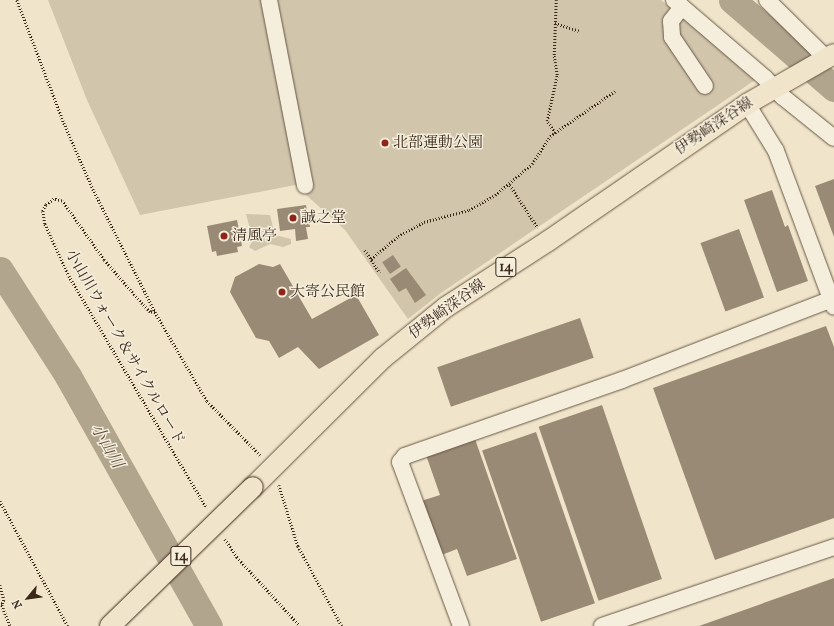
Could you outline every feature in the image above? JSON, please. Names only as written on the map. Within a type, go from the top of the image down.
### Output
[{"type":"main road","name":"伊勢崎深谷線","points":[[110,626],[383,358],[446,307],[548,242],[747,104],[830,56]]},
{"type":"street","points":[[269,0],[305,186]]},
{"type":"street","points":[[767,0],[830,56]]},
{"type":"street","points":[[705,86],[672,37],[671,21],[678,3],[780,84],[783,97],[834,138]]},
{"type":"street","points":[[461,626],[400,462],[405,456],[832,304],[776,151],[747,104]]},
{"type":"street","points":[[602,626],[834,547]]},
{"type":"path","name":"小山川ウォーク＆サイクルロード","points":[[17,0],[67,130],[93,189],[150,298],[155,312],[208,401],[264,460]]},
{"type":"path","points":[[554,133],[547,121],[557,75],[554,55],[556,0]]},
{"type":"path","points":[[555,23],[579,31]]},
{"type":"path","points":[[371,259],[398,236],[424,222],[469,210],[510,185],[532,164],[542,146],[554,133],[615,91]]},
{"type":"path","points":[[510,185],[539,230]]},
{"type":"path","name":"小山川ウォーク＆サイクルロード","points":[[155,312],[142,304],[104,260],[62,201],[54,199],[46,205],[43,212],[45,224],[58,256],[211,515]]},
{"type":"path","points":[[365,250],[380,273]]},
{"type":"path","points":[[275,481],[283,495],[298,546],[342,626]]},
{"type":"path","points":[[0,501],[68,626]]},
{"type":"path","points":[[222,533],[237,557],[300,626]]},
{"type":"path","points":[[0,585],[4,596],[1,605],[10,626]]},
{"type":"shaded area","name":"北部運動公園","points":[[48,0],[661,0],[755,80],[441,293],[408,319],[345,230],[295,185],[140,215],[87,100]]},
{"type":"shaded area","points":[[246,214],[270,215],[275,235],[291,239],[291,244],[283,247],[270,244],[255,251],[249,247],[253,240]]},
{"type":"building","points":[[834,179],[834,237],[815,186]]},
{"type":"building","points":[[772,190],[785,227],[788,225],[808,281],[777,292],[744,200]]},
{"type":"building","name":"誠之堂","points":[[306,205],[310,227],[306,227],[308,239],[296,241],[295,229],[280,231],[277,209]]},
{"type":"building","name":"清風亭","points":[[237,220],[242,246],[237,247],[238,252],[217,256],[216,251],[212,252],[207,226]]},
{"type":"building","points":[[739,229],[764,298],[725,312],[700,243]]},
{"type":"building","points":[[393,255],[401,267],[390,274],[382,262]]},
{"type":"building","points":[[259,264],[273,267],[280,264],[312,319],[356,295],[379,335],[319,369],[298,347],[279,358],[269,341],[256,338],[230,292],[235,277]]},
{"type":"building","points":[[406,268],[426,295],[415,303],[406,288],[399,292],[390,279]]},
{"type":"building","points":[[580,318],[594,358],[451,407],[437,367]]},
{"type":"building","points":[[826,326],[834,347],[834,518],[715,560],[653,388]]},
{"type":"building","points":[[602,405],[662,579],[599,601],[539,427]]},
{"type":"building","points":[[536,432],[595,603],[541,622],[482,451]]},
{"type":"building","points":[[475,439],[517,559],[467,576],[457,549],[439,556],[421,501],[440,495],[426,455]]},
{"type":"building","points":[[834,578],[834,626],[699,626]]},
{"type":"waterway","points":[[732,0],[834,88]]},
{"type":"waterway","name":"小山川","points":[[0,270],[68,376],[209,626]]},
{"type":"place","name":"北部運動公園","points":[[385,143]]},
{"type":"place","name":"誠之堂","points":[[293,218]]},
{"type":"place","name":"清風亭","points":[[224,236]]},
{"type":"place","name":"大寄公民館","points":[[282,292]]}]
